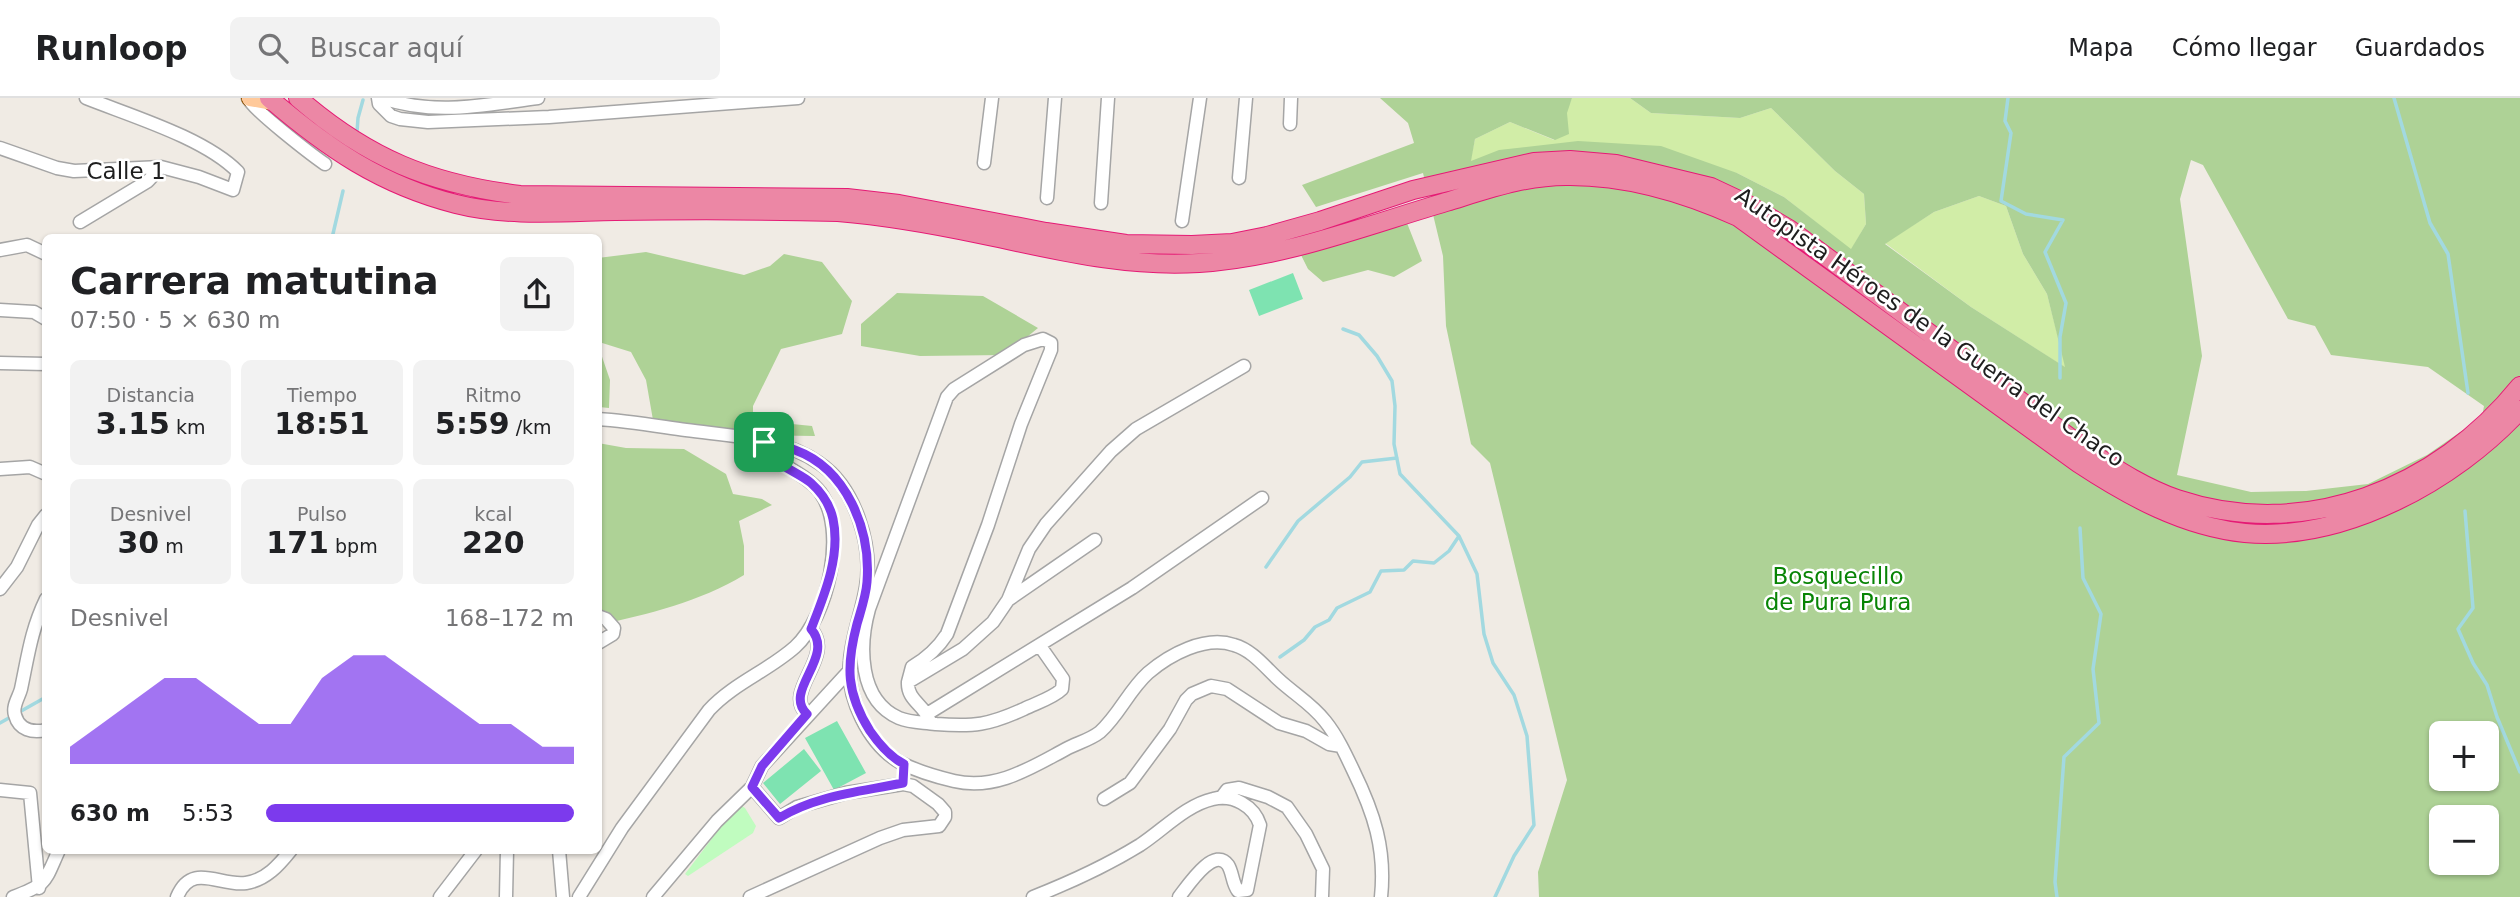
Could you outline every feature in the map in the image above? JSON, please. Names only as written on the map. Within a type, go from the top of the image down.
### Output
[{"type":"highway","name":"Autopista Héroes de la Guerra del Chaco","points":[[298,98],[352,141],[379,155],[431,178],[482,191],[520,195],[846,198],[900,204],[1046,232],[1141,246],[1232,243],[1267,236],[1413,190],[1534,162],[1570,160],[1628,166],[1710,187],[1745,203],[1788,229],[2088,452],[2128,476],[2177,499],[2246,513],[2302,513],[2347,505],[2377,494],[2419,473],[2445,455],[2493,416],[2520,386]]},
{"type":"highway","name":"Autopista Héroes de la Guerra del Chaco","points":[[271,100],[322,141],[374,174],[406,188],[459,205],[520,212],[838,212],[884,216],[1084,256],[1139,262],[1199,263],[1253,257],[1530,179],[1568,176],[1613,179],[1657,187],[1703,201],[1738,217],[2078,463],[2118,489],[2166,512],[2243,533],[2306,529],[2350,519],[2400,499],[2474,454],[2520,410]]},
{"type":"main road","points":[[240,98],[271,100]]},
{"type":"street","name":"Calle 1","points":[[0,148],[57,168],[74,171],[161,167],[233,190],[238,172],[228,162],[189,141],[86,98]]},
{"type":"street","points":[[248,98],[250,106],[325,164]]},
{"type":"street","points":[[538,98],[437,109],[412,107],[380,98],[379,104],[391,116],[428,122],[549,117],[798,98]]},
{"type":"street","points":[[984,163],[992,98]]},
{"type":"street","points":[[1047,198],[1055,98]]},
{"type":"street","points":[[1101,203],[1108,98]]},
{"type":"street","points":[[1182,220],[1200,98]]},
{"type":"street","points":[[1239,178],[1246,98]]},
{"type":"street","points":[[1290,124],[1292,98]]},
{"type":"street","points":[[80,222],[148,181],[161,167]]},
{"type":"street","points":[[0,250],[27,245],[42,252]]},
{"type":"street","points":[[0,310],[34,312],[42,317]]},
{"type":"street","points":[[929,718],[909,694],[908,682],[912,667],[926,659],[947,634],[988,525],[1021,424],[1047,363],[1051,343],[1048,340],[1034,340],[1024,345],[954,389],[947,397],[869,608],[864,625],[864,670],[874,696],[883,708],[900,718],[929,718],[973,726],[997,722],[1060,692],[1063,679],[1040,646]]},
{"type":"street","points":[[0,363],[42,365]]},
{"type":"street","points":[[908,682],[963,649],[982,634],[1008,600],[1030,549],[1046,524],[1111,452],[1136,429],[1244,366]]},
{"type":"street","points":[[602,420],[732,436],[795,450],[820,463],[840,483],[858,518],[867,564],[867,585],[855,632],[849,671],[850,687],[864,722],[884,750],[904,764],[967,784],[994,782],[1013,776],[1092,737],[1107,724],[1146,675],[1172,657],[1211,642],[1236,645],[1253,655],[1319,713],[1341,746],[1367,799],[1379,833],[1381,897]]},
{"type":"street","points":[[579,897],[622,828],[709,710],[723,695],[795,647],[811,629],[830,577],[835,542],[833,518],[820,492],[799,474],[771,457],[765,451],[764,442]]},
{"type":"street","points":[[0,469],[30,467],[42,472]]},
{"type":"street","points":[[929,718],[1132,588],[1262,498]]},
{"type":"street","points":[[0,589],[17,567],[42,519]]},
{"type":"street","points":[[1008,600],[1095,540]]},
{"type":"street","points":[[42,608],[33,628],[14,710],[24,729],[42,730]]},
{"type":"street","points":[[602,617],[614,628],[613,634],[602,641]]},
{"type":"street","points":[[807,714],[800,707],[800,699],[817,653],[816,636],[811,629]]},
{"type":"street","points":[[653,897],[717,821],[752,787],[762,766],[807,714],[849,671]]},
{"type":"street","points":[[1104,799],[1130,783],[1170,729],[1186,700],[1192,694],[1211,686],[1227,689],[1279,723],[1306,731],[1329,744],[1341,746]]},
{"type":"street","points":[[903,783],[904,764]]},
{"type":"street","points":[[750,897],[863,844],[903,830],[929,828],[944,822],[945,811],[913,786],[903,783],[846,793],[797,807],[779,818],[752,787]]},
{"type":"street","points":[[1221,797],[1227,790],[1239,788],[1268,797],[1287,807],[1306,834],[1323,869],[1322,897]]},
{"type":"street","points":[[0,790],[30,793],[39,888]]},
{"type":"street","points":[[1033,897],[1097,870],[1159,833],[1187,811],[1209,800],[1221,797],[1250,808],[1260,825],[1249,887],[1238,891],[1227,863],[1216,860],[1200,871],[1179,897]]},
{"type":"street","points":[[13,897],[39,888],[47,879],[57,854]]},
{"type":"street","points":[[177,897],[187,882],[201,877],[242,884],[258,880],[269,874],[287,854]]},
{"type":"street","points":[[440,897],[471,854]]},
{"type":"street","points":[[506,854],[506,897]]},
{"type":"street","points":[[559,854],[563,897]]},
{"type":"green space","name":"Bosquecillo de Pura Pura","points":[[1380,98],[1572,98],[1567,113],[1569,134],[1555,140],[1510,122],[1475,139],[1471,161],[1499,150],[1578,141],[1661,146],[1737,173],[1784,197],[1851,249],[1866,224],[1864,194],[1835,171],[1771,108],[1740,118],[1651,113],[1630,98],[2520,98],[2520,897],[1539,897],[1538,872],[1567,780],[1490,463],[1471,444],[1446,326],[1443,256],[1423,173],[1316,207],[1302,185],[1414,143],[1408,123]],"holes":[[[2191,160],[2203,165],[2288,319],[2315,326],[2331,355],[2428,367],[2484,406],[2482,417],[2427,455],[2368,484],[2306,491],[2251,492],[2177,475],[2202,356],[2180,199]],[[1979,196],[2006,206],[2023,254],[2047,294],[2065,367],[1971,307],[1885,244],[1934,212]]]},
{"type":"green space","points":[[1572,98],[1630,98],[1651,113],[1740,118],[1771,108],[1835,171],[1864,194],[1866,224],[1851,250],[1784,197],[1737,173],[1470,162],[1475,139],[1510,122],[1554,140]]},
{"type":"green space","points":[[1979,196],[2006,206],[2023,254],[2047,294],[2066,368],[1971,307],[1885,243],[1934,212]]},
{"type":"green space","points":[[1407,223],[1422,261],[1394,277],[1368,270],[1323,282],[1308,269],[1301,255],[1346,239]]},
{"type":"green space","points":[[646,252],[744,275],[770,266],[784,254],[822,262],[852,301],[842,334],[781,349],[753,406],[753,420],[812,426],[815,436],[748,435],[653,420],[646,380],[631,352],[602,343],[602,258]]},
{"type":"green space","points":[[1293,273],[1303,299],[1259,316],[1249,290]]},
{"type":"green space","points":[[897,293],[983,296],[1038,328],[1005,355],[920,356],[861,346],[861,324]]},
{"type":"green space","points":[[602,357],[610,380],[609,408],[602,407]]},
{"type":"green space","points":[[602,444],[626,448],[684,449],[726,474],[733,494],[762,499],[772,505],[739,521],[744,546],[744,575],[692,600],[602,624]]},
{"type":"green space","points":[[837,721],[866,773],[834,790],[805,738]]},
{"type":"green space","points":[[804,749],[821,771],[780,804],[763,783]]},
{"type":"green space","points":[[738,804],[745,808],[756,826],[753,833],[688,876],[685,874]]},
{"type":"waterway","points":[[2008,98],[2005,121],[2011,133],[2001,201],[2026,214],[2063,220],[2045,252],[2066,303],[2060,337],[2060,378]]},
{"type":"waterway","points":[[2394,98],[2430,223],[2448,254],[2468,393]]},
{"type":"waterway","points":[[357,132],[363,100]]},
{"type":"waterway","points":[[333,234],[343,191]]},
{"type":"waterway","points":[[1343,329],[1359,335],[1377,356],[1392,381],[1395,406],[1394,444],[1400,474],[1459,536],[1477,574],[1484,634],[1493,663],[1514,695],[1527,736],[1534,825],[1514,856],[1495,897]]},
{"type":"waterway","points":[[1266,567],[1298,521],[1350,477],[1362,462],[1397,458]]},
{"type":"waterway","points":[[2465,511],[2473,608],[2458,629],[2473,663],[2487,685],[2520,772]]},
{"type":"waterway","points":[[2057,897],[2055,882],[2064,757],[2099,723],[2093,669],[2101,614],[2083,578],[2080,528]]},
{"type":"waterway","points":[[1280,657],[1304,640],[1315,627],[1329,620],[1337,608],[1370,592],[1381,571],[1404,570],[1413,561],[1434,563],[1449,551],[1459,536]]},
{"type":"waterway","points":[[0,723],[42,699]]},
{"type":"route","points":[[764,442],[795,450],[820,463],[833,474],[851,500],[863,541],[867,585],[850,656],[850,687],[864,722],[875,739],[884,750],[904,764],[903,783],[846,793],[797,807],[779,818],[752,787],[762,766],[807,714],[800,707],[800,699],[817,653],[818,642],[811,629],[830,577],[835,542],[833,518],[820,492],[799,474],[771,457],[763,447],[764,442]]}]
